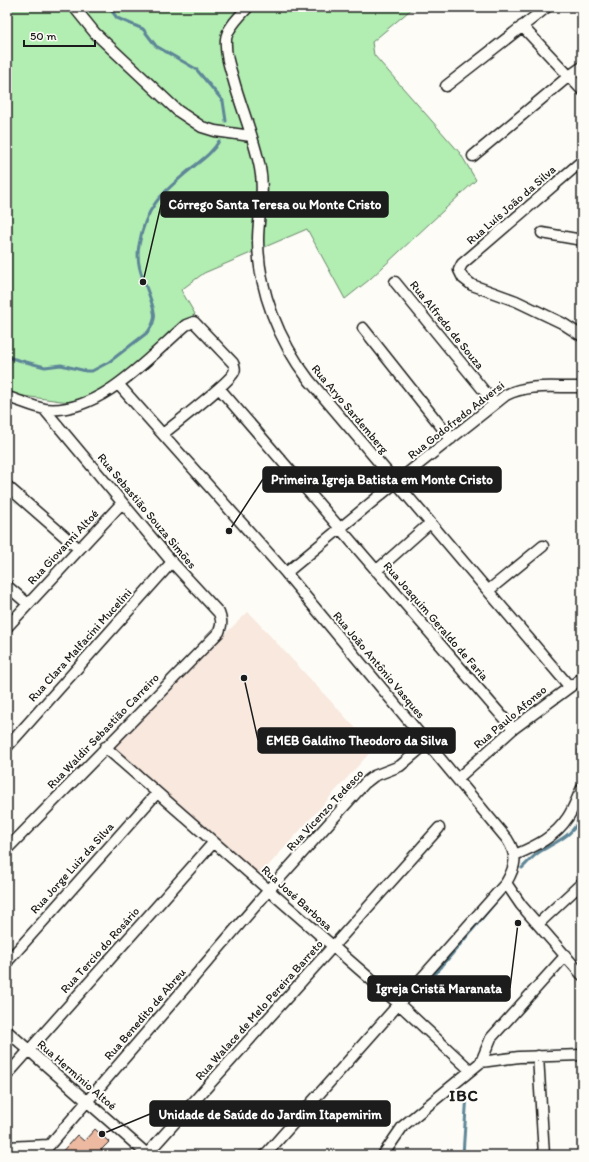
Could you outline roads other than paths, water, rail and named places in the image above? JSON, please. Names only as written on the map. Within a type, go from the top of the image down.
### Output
[{"type":"street","points":[[74,7],[95,33],[178,111],[202,127],[215,131],[251,136]]},
{"type":"street","name":"Rua Aryo Sardemberg","points":[[248,7],[226,37],[226,48],[236,88],[260,168],[263,188],[258,240],[266,290],[277,327],[293,360],[309,380],[569,686]]},
{"type":"street","points":[[446,86],[547,7]]},
{"type":"street","points":[[522,26],[582,90]]},
{"type":"street","points":[[473,156],[569,76],[582,67]]},
{"type":"street","name":"Rua Luís João da Silva","points":[[580,332],[516,300],[472,285],[463,278],[459,270],[462,264],[498,232],[582,161]]},
{"type":"street","points":[[542,233],[582,240]]},
{"type":"street","name":"Rua Alfredo de Souza","points":[[395,282],[494,403]]},
{"type":"street","points":[[7,397],[44,409],[65,409],[79,406],[99,397],[118,384],[186,325],[194,322],[233,363],[235,370],[234,373],[219,388],[164,434]]},
{"type":"street","points":[[363,328],[451,439]]},
{"type":"street","name":"Rua João Antônio Vasques","points":[[118,384],[286,573],[507,839],[515,855]]},
{"type":"street","name":"Rua Godofredo Adversi","points":[[286,573],[494,403],[515,390],[529,387],[582,387]]},
{"type":"street","name":"Rua Joaquim Geraldo de Faria","points":[[219,388],[513,729]]},
{"type":"street","name":"Rua Sebastião Souza Simões","points":[[44,409],[172,562],[219,613],[222,620],[219,632]]},
{"type":"street","points":[[7,486],[78,549]]},
{"type":"street","name":"Rua Giovanni Altoé","points":[[7,627],[122,503]]},
{"type":"street","points":[[376,571],[430,523]]},
{"type":"street","points":[[489,590],[543,546]]},
{"type":"street","name":"Rua Clara Malfacini Mucelini","points":[[7,747],[172,562]]},
{"type":"street","points":[[7,586],[28,604]]},
{"type":"street","name":"Rua Waldir Sebastião Carreiro","points":[[7,849],[219,632]]},
{"type":"street","name":"Rua Paulo Afonso","points":[[457,779],[513,729],[569,686],[582,678]]},
{"type":"street","name":"Rua Vicenzo Tedesco","points":[[269,890],[365,783],[374,776],[400,766],[427,743]]},
{"type":"street","name":"Rua José Barbosa","points":[[105,747],[399,1004],[470,1070]]},
{"type":"street","points":[[265,1155],[506,883],[514,869],[515,855],[538,845],[559,829],[569,816],[582,788]]},
{"type":"street","name":"Rua Jorge Luiz da Silva","points":[[7,962],[158,793]]},
{"type":"street","name":"Rua Walace de Melo Pereira Barreto","points":[[147,1155],[439,828]]},
{"type":"street","name":"Rua Tercio do Rosário","points":[[7,1075],[214,842]]},
{"type":"street","points":[[506,883],[521,906],[581,972]]},
{"type":"street","points":[[538,924],[582,883]]},
{"type":"street","name":"Rua Benedito de Abreu","points":[[41,1155],[269,890]]},
{"type":"street","points":[[481,1062],[491,1038],[566,955]]},
{"type":"street","name":"Rua Hermínio Altoé","points":[[7,1031],[147,1155]]},
{"type":"street","points":[[383,1155],[403,1126],[481,1062],[497,1058],[582,1055]]},
{"type":"street","points":[[538,1056],[544,1155]]},
{"type":"street","points":[[7,1147],[49,1145]]},
{"type":"waterway","points":[[109,7],[117,18],[143,29],[156,46],[196,69],[223,101],[226,121]]},
{"type":"waterway","points":[[7,357],[45,367],[61,365],[92,371],[109,362],[148,332],[153,322],[154,315],[152,304],[140,271],[138,254],[142,231],[146,219],[165,192],[208,155],[219,141]]},
{"type":"waterway","points":[[579,750],[580,774]]},
{"type":"waterway","points":[[522,868],[538,853],[571,832],[582,813]]},
{"type":"waterway","points":[[416,997],[499,898]]},
{"type":"waterway","points":[[463,1155],[467,1093]]},
{"type":"place","name":"Córrego Santa Teresa ou Monte Cristo","points":[[143,282]]},
{"type":"place","name":"Primeira Igreja Batista em Monte Cristo","points":[[229,531]]},
{"type":"place","name":"EMEB Galdino Theodoro da Silva","points":[[244,678]]},
{"type":"place","name":"Igreja Cristã Maranata","points":[[518,923]]},
{"type":"place","name":"Unidade de Saúde do Jardim Itapemirim","points":[[102,1134]]},
{"type":"district","name":"IBC","points":[[464,1095]]}]
